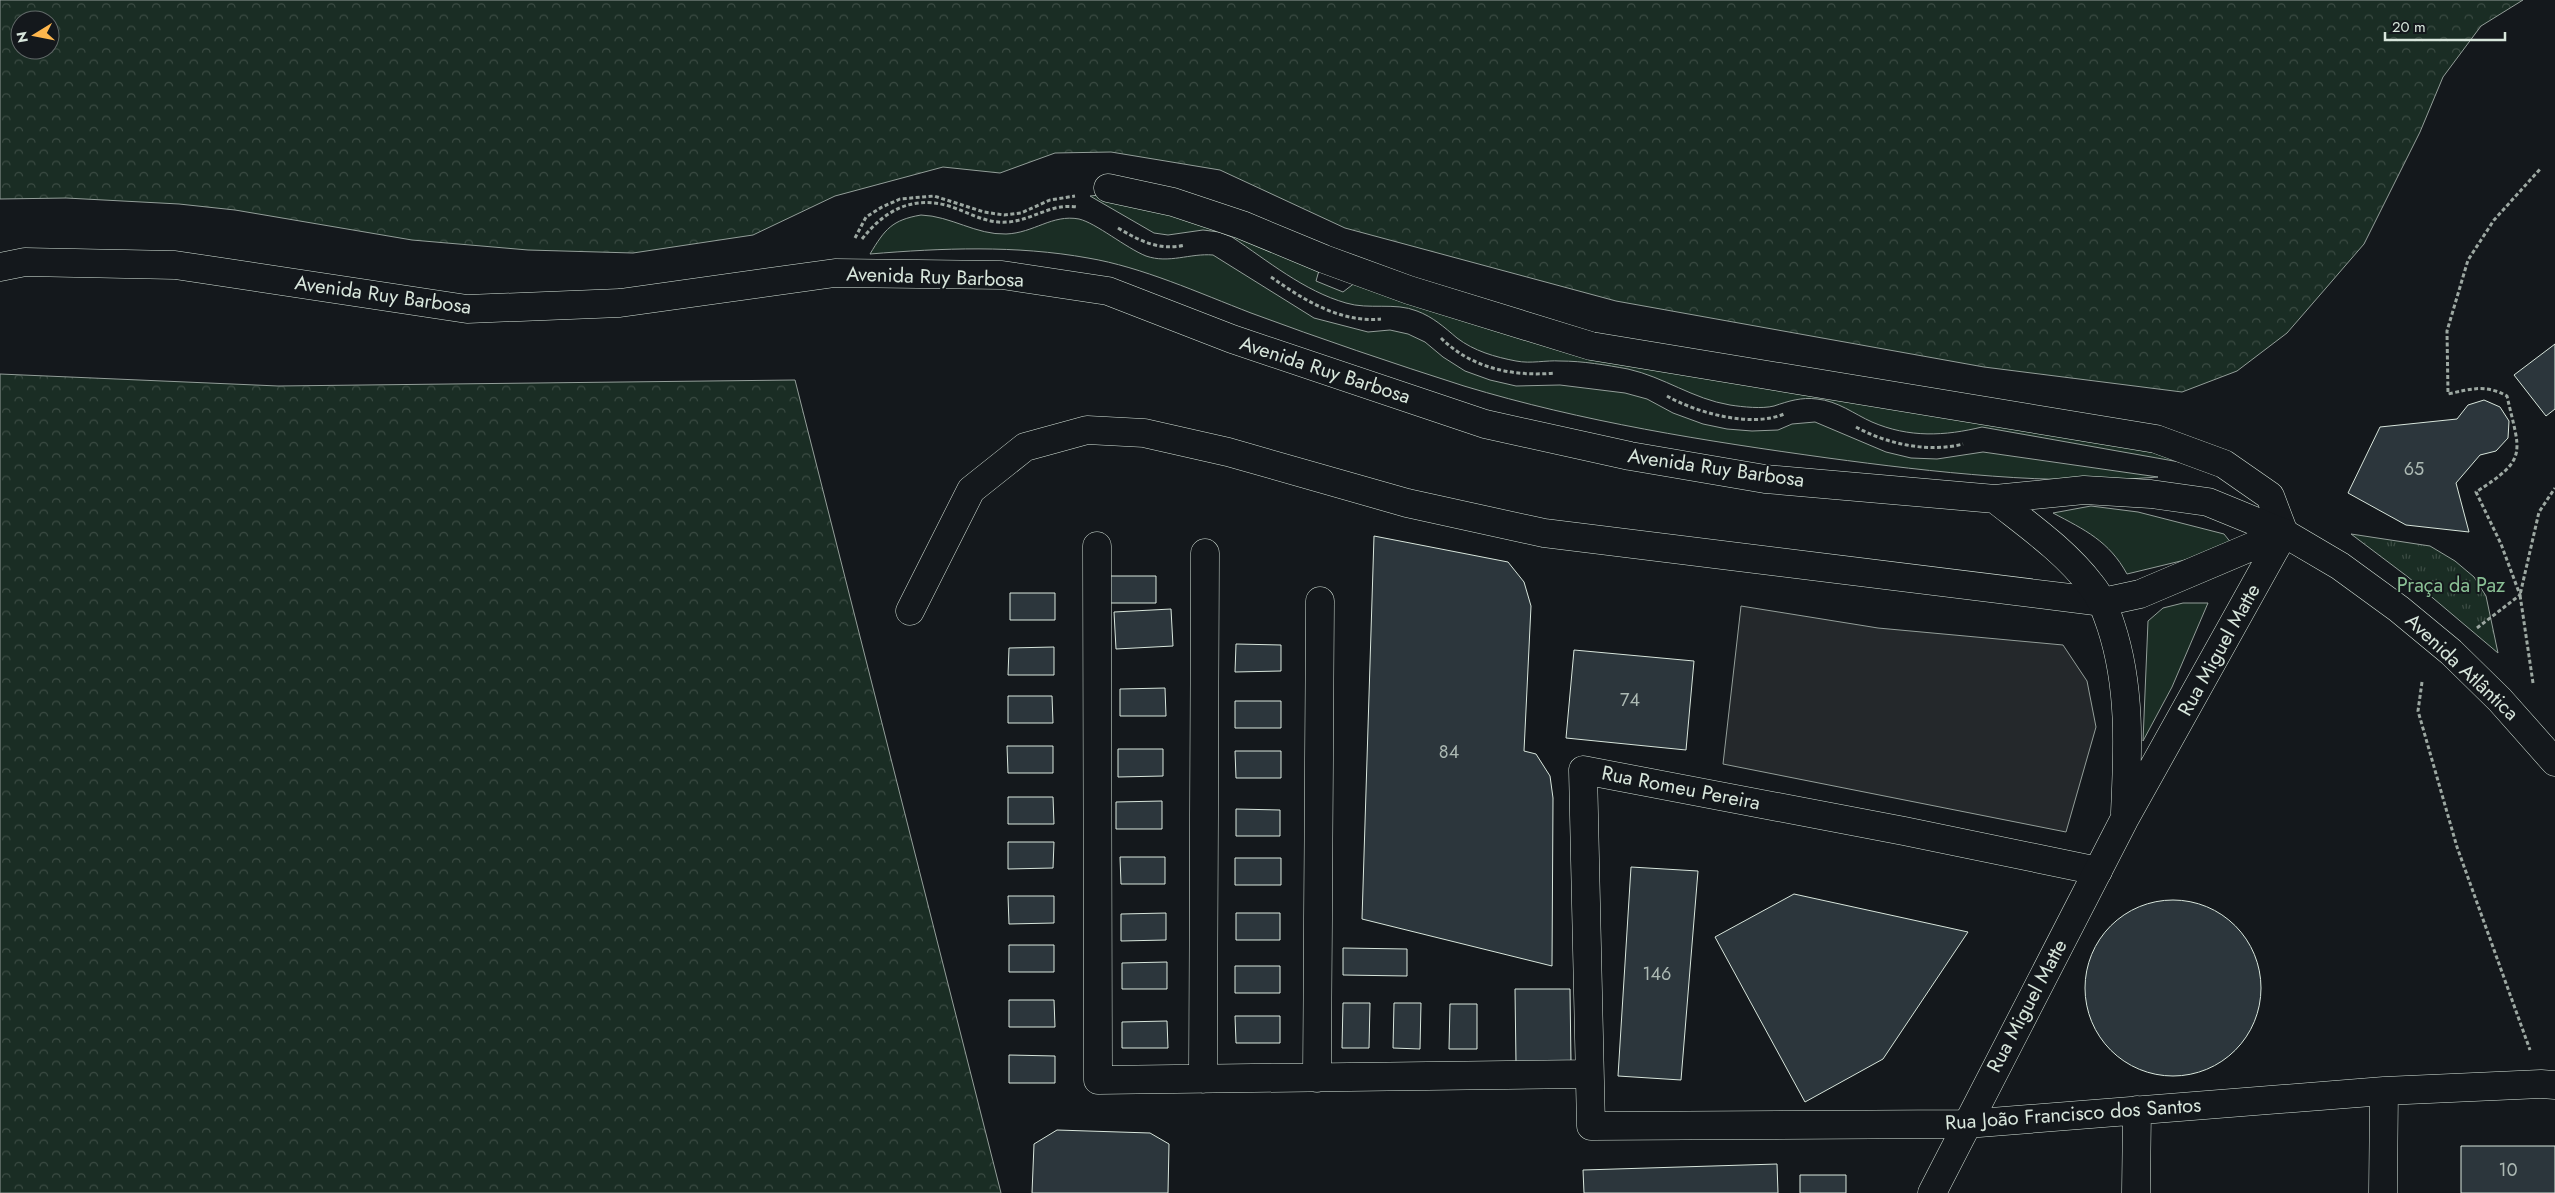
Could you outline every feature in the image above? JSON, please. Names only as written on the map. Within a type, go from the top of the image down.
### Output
[{"type":"street","points":[[910,611],[970,490],[1025,447],[1087,430],[1144,433],[1218,450],[1407,503],[1544,533],[2103,602],[2140,594],[2284,533],[2270,496],[2224,464],[2156,440],[1590,346],[1499,320],[1400,287],[1324,259],[1234,222],[1173,202],[1108,188]]},
{"type":"street","name":"Avenida Ruy Barbosa","points":[[0,267],[25,262],[175,265],[467,309],[620,303],[835,273],[1002,276],[1108,291],[1232,339],[1485,424],[1630,456],[1765,479],[1995,499],[2084,490],[2152,494],[2208,502],[2284,533]]},
{"type":"street","points":[[1995,499],[2067,559],[2092,585],[2103,602]]},
{"type":"street","name":"Avenida Atlântica","points":[[2284,533],[2340,566],[2399,609],[2451,652],[2500,700],[2548,754]]},
{"type":"street","name":"Rua Miguel Matte","points":[[1932,1193],[2124,820],[2284,533]]},
{"type":"street","points":[[1097,546],[1098,1080],[1589,1074]]},
{"type":"street","points":[[1203,1079],[1205,553]]},
{"type":"street","points":[[1318,1078],[1320,601]]},
{"type":"street","name":"Rua Miguel Matte","points":[[2103,602],[2119,650],[2127,701],[2128,752],[2124,820]]},
{"type":"street","name":"Rua Romeu Pereira","points":[[1591,1126],[1583,770],[1904,831],[2098,871]]},
{"type":"street","name":"Rua João Francisco dos Santos","points":[[1591,1126],[1966,1124],[2384,1090],[2548,1084]]},
{"type":"street","points":[[2383,1193],[2384,1090]]},
{"type":"street","points":[[2136,1193],[2137,1110]]},
{"type":"path","points":[[2533,689],[2520,595],[2501,544],[2476,492],[2511,467],[2519,448],[2507,396],[2494,389],[2479,388],[2448,394],[2448,331],[2468,260],[2494,220],[2541,168]]},
{"type":"path","points":[[2473,632],[2520,595],[2539,512],[2555,488]]},
{"type":"path","points":[[2422,682],[2418,711],[2457,847],[2548,1084]]},
{"type":"green space","points":[[0,0],[2523,0],[2481,26],[2443,77],[2420,132],[2364,244],[2287,333],[2237,371],[2182,392],[1984,367],[1616,301],[1345,228],[1220,170],[1111,152],[1055,153],[1000,173],[943,167],[835,196],[753,235],[633,253],[528,250],[412,240],[235,210],[179,204],[66,198],[0,199]]},
{"type":"green space","points":[[1100,195],[1171,211],[1320,267],[1316,281],[1343,292],[1356,282],[1497,329],[2154,448],[2202,466],[1982,427],[1941,434],[1900,431],[1872,422],[1846,408],[1825,400],[1800,399],[1764,407],[1730,405],[1704,398],[1654,377],[1628,369],[1577,362],[1527,362],[1500,358],[1470,347],[1433,319],[1409,308],[1355,305],[1331,298],[1301,283],[1232,237],[1219,232],[1203,230],[1168,235],[1154,233],[1090,196]]},
{"type":"green space","points":[[921,215],[932,216],[995,234],[1025,231],[1060,219],[1079,219],[1094,225],[1146,256],[1171,259],[1196,255],[1213,255],[1314,318],[1368,332],[1390,330],[1408,334],[1425,342],[1443,357],[1465,371],[1490,380],[1516,386],[1560,385],[1625,393],[1647,399],[1673,413],[1703,424],[1727,429],[1752,431],[1778,430],[1792,424],[1815,422],[1886,452],[1911,458],[1937,459],[1983,452],[2158,477],[2077,480],[1950,473],[1782,452],[1690,437],[1554,410],[1464,386],[1304,332],[1150,274],[1108,262],[1061,254],[1006,249],[924,250],[870,254],[890,227],[903,220]]},
{"type":"green space","points":[[0,374],[278,386],[795,380],[1001,1193],[0,1193]]},
{"type":"green space","points":[[2091,506],[2138,512],[2224,534],[2232,544],[2222,551],[2127,574],[2104,545],[2086,531],[2053,513]]},
{"type":"green space","name":"Praça da Paz","points":[[2351,534],[2430,546],[2455,561],[2474,577],[2486,596],[2498,653],[2408,577]]},
{"type":"green space","points":[[2183,603],[2208,603],[2172,687],[2143,741],[2148,621],[2163,608]]},
{"type":"shaded area","points":[[1741,606],[1878,628],[2063,645],[2087,681],[2096,727],[2066,832],[1723,764]]},
{"type":"building","points":[[2555,344],[2555,409],[2546,416],[2514,375]]},
{"type":"building","points":[[2484,400],[2500,407],[2509,421],[2508,438],[2496,451],[2480,455],[2456,483],[2469,532],[2406,525],[2348,493],[2380,427],[2457,419],[2468,405]]},
{"type":"building","points":[[1374,536],[1508,562],[1524,582],[1531,606],[1524,751],[1536,754],[1550,776],[1553,798],[1552,966],[1362,919]]},
{"type":"building","points":[[1110,576],[1156,576],[1156,603],[1110,603]]},
{"type":"building","points":[[1010,593],[1055,593],[1055,620],[1010,620]]},
{"type":"building","points":[[1171,609],[1173,646],[1116,649],[1114,612]]},
{"type":"building","points":[[1236,644],[1281,645],[1281,671],[1235,672]]},
{"type":"building","points":[[1054,647],[1054,675],[1008,675],[1009,648]]},
{"type":"building","points":[[1574,650],[1694,661],[1686,750],[1566,738]]},
{"type":"building","points":[[1165,688],[1166,716],[1120,716],[1120,689]]},
{"type":"building","points":[[1008,696],[1052,696],[1053,723],[1008,723]]},
{"type":"building","points":[[1235,701],[1281,701],[1281,728],[1235,728]]},
{"type":"building","points":[[1007,746],[1053,746],[1053,773],[1008,773]]},
{"type":"building","points":[[1118,749],[1163,749],[1163,776],[1118,777]]},
{"type":"building","points":[[1235,751],[1281,751],[1281,778],[1236,778]]},
{"type":"building","points":[[1008,797],[1053,797],[1054,824],[1008,824]]},
{"type":"building","points":[[1162,801],[1162,829],[1116,829],[1116,802]]},
{"type":"building","points":[[1236,809],[1280,810],[1280,836],[1236,836]]},
{"type":"building","points":[[1008,842],[1054,842],[1053,868],[1008,869]]},
{"type":"building","points":[[1120,857],[1165,857],[1165,884],[1121,884]]},
{"type":"building","points":[[1235,858],[1281,858],[1281,885],[1235,885]]},
{"type":"building","points":[[1631,867],[1698,871],[1681,1080],[1618,1076]]},
{"type":"building","points":[[1794,894],[1968,932],[1883,1059],[1805,1102],[1715,937]]},
{"type":"building","points":[[1008,896],[1054,896],[1054,923],[1009,924]]},
{"type":"building","points":[[2164,900],[2182,900],[2214,910],[2229,920],[2241,932],[2251,947],[2257,962],[2261,988],[2257,1014],[2251,1029],[2241,1044],[2229,1056],[2214,1066],[2199,1072],[2182,1076],[2164,1076],[2132,1066],[2117,1056],[2105,1044],[2095,1029],[2089,1014],[2085,997],[2085,979],[2095,947],[2105,932],[2117,920],[2132,910],[2147,904]]},
{"type":"building","points":[[1166,913],[1166,940],[1121,941],[1121,914]]},
{"type":"building","points":[[1236,913],[1280,913],[1280,940],[1236,940]]},
{"type":"building","points":[[1009,945],[1054,945],[1054,972],[1009,972]]},
{"type":"building","points":[[1343,948],[1407,949],[1407,976],[1343,975]]},
{"type":"building","points":[[1167,962],[1167,989],[1122,989],[1122,963]]},
{"type":"building","points":[[1235,966],[1280,966],[1280,993],[1235,993]]},
{"type":"building","points":[[1515,989],[1570,989],[1571,1064],[1516,1064]]},
{"type":"building","points":[[1009,1000],[1054,1000],[1055,1027],[1009,1027]]},
{"type":"building","points":[[1343,1003],[1370,1003],[1369,1048],[1342,1048]]},
{"type":"building","points":[[1394,1003],[1421,1003],[1420,1049],[1393,1048]]},
{"type":"building","points":[[1450,1004],[1477,1004],[1477,1049],[1449,1049]]},
{"type":"building","points":[[1235,1016],[1280,1016],[1280,1043],[1236,1043]]},
{"type":"building","points":[[1167,1021],[1168,1048],[1122,1048],[1122,1022]]},
{"type":"building","points":[[1009,1055],[1055,1056],[1055,1083],[1009,1083]]},
{"type":"building","points":[[1057,1130],[1150,1133],[1169,1144],[1168,1193],[1032,1193],[1034,1144]]},
{"type":"building","points":[[2461,1146],[2555,1146],[2555,1193],[2461,1193]]},
{"type":"building","points":[[1777,1164],[1778,1193],[1584,1193],[1583,1170]]},
{"type":"building","points":[[1800,1175],[1846,1175],[1846,1193],[1800,1193]]}]
